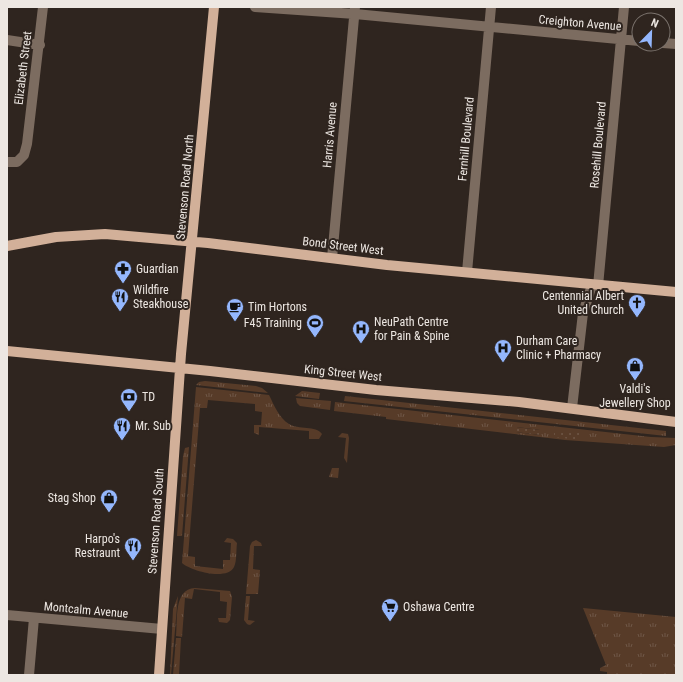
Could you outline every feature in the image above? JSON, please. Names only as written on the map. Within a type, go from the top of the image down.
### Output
[{"type":"main road","name":"Stevenson Road North","points":[[180,368],[214,7]]},
{"type":"main road","name":"Bond Street West","points":[[7,246],[56,236],[105,234],[595,285],[676,292]]},
{"type":"main road","name":"King Street West","points":[[7,351],[572,408],[676,422]]},
{"type":"main road","name":"Stevenson Road South","points":[[159,675],[180,368]]},
{"type":"street","name":"Elizabeth Street","points":[[7,162],[17,162],[24,155],[27,144],[40,45],[43,7]]},
{"type":"street","name":"Creighton Avenue","points":[[255,7],[355,11],[489,27],[631,40]]},
{"type":"street","name":"Fernhill Boulevard","points":[[468,272],[491,7]]},
{"type":"street","name":"Rosehill Boulevard","points":[[572,408],[583,313],[595,285],[624,7]]},
{"type":"street","name":"Harris Avenue","points":[[332,258],[355,11]]},
{"type":"street","points":[[7,40],[40,45]]},
{"type":"street","name":"Montcalm Avenue","points":[[7,615],[162,629]]},
{"type":"street","points":[[29,675],[34,618]]},
{"type":"green space","points":[[205,381],[256,386],[262,388],[268,393],[196,385],[199,382]]},
{"type":"green space","points":[[196,387],[269,395],[277,411],[289,424],[297,427],[316,429],[322,434],[319,439],[309,439],[309,431],[259,427],[259,435],[254,433],[254,425],[261,425],[262,412],[255,411],[255,404],[208,400],[207,408],[200,408],[188,556],[195,557],[195,566],[223,569],[223,560],[230,560],[231,543],[224,542],[227,538],[233,539],[237,543],[235,565],[230,571],[217,574],[193,569],[182,563]]},
{"type":"green space","points":[[302,391],[320,393],[319,399],[295,396]]},
{"type":"green space","points":[[345,396],[666,431],[666,436],[344,401]]},
{"type":"green space","points":[[296,398],[331,401],[330,410],[300,406],[297,403]]},
{"type":"green space","points":[[335,402],[651,437],[676,438],[676,445],[664,447],[565,440],[386,419],[386,417],[334,411]],"holes":[[[517,427],[540,430],[540,435],[516,432]]]},
{"type":"green space","points":[[516,427],[540,430],[540,435],[516,432]]},
{"type":"green space","points":[[554,431],[580,433],[579,440],[554,437]]},
{"type":"green space","points":[[342,433],[348,434],[349,438],[347,463],[344,458],[346,438],[338,437]]},
{"type":"green space","points":[[189,447],[182,536],[177,536],[183,456],[185,448]]},
{"type":"green space","points":[[332,468],[339,468],[338,478],[329,477]]},
{"type":"green space","points":[[256,540],[261,543],[262,546],[254,546],[253,569],[260,570],[258,594],[246,594],[250,546],[252,542]]},
{"type":"green space","points":[[195,588],[230,591],[232,597],[230,620],[227,623],[219,622],[218,618],[226,618],[227,602],[220,601],[220,592],[194,589],[192,599],[185,598],[182,637],[176,636],[177,614],[180,600],[183,594],[188,590]]},
{"type":"green space","points":[[178,596],[171,675],[170,675],[173,609]]},
{"type":"green space","points":[[246,596],[250,596],[248,620],[255,621],[250,625],[244,620]]},
{"type":"green space","points":[[583,608],[676,617],[676,675],[607,675],[607,672],[600,671],[600,668],[606,665]]},
{"type":"green space","points":[[176,638],[181,638],[179,675],[173,675]]},
{"type":"place","name":"Guardian","points":[[123,284]]},
{"type":"place","name":"Wildfire Steakhouse","points":[[120,312]]},
{"type":"place","name":"Centennial Albert United Church","points":[[637,318]]},
{"type":"place","name":"Tim Hortons","points":[[235,322]]},
{"type":"place","name":"F45 Training","points":[[315,338]]},
{"type":"place","name":"NeuPath Centre for Pain & Spine","points":[[361,344]]},
{"type":"place","name":"Durham Care Clinic + Pharmacy","points":[[503,363]]},
{"type":"place","name":"Valdi's Jewellery Shop","points":[[635,381]]},
{"type":"place","name":"TD","points":[[129,412]]},
{"type":"place","name":"Mr. Sub","points":[[122,441]]},
{"type":"place","name":"Stag Shop","points":[[109,513]]},
{"type":"place","name":"Harpo's Restraunt","points":[[133,561]]},
{"type":"place","name":"Oshawa Centre","points":[[390,622]]}]
